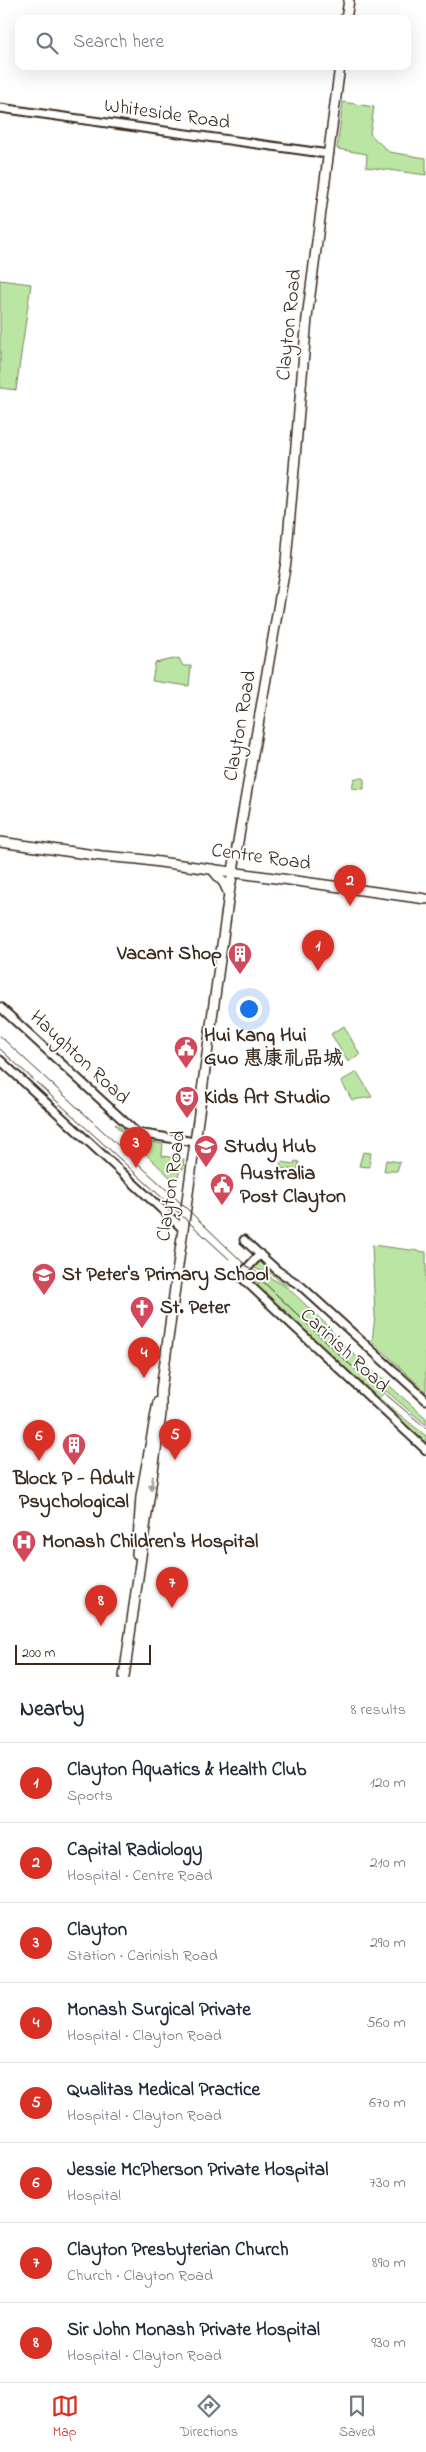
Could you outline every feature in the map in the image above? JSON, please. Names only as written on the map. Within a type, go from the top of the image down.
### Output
[{"type":"main road","points":[[347,15],[349,0]]},
{"type":"main road","name":"Clayton Road","points":[[124,1677],[161,1414],[161,1390],[232,872],[287,554],[307,318],[339,70]]},
{"type":"main road","name":"Centre Road","points":[[0,838],[102,852],[120,857]]},
{"type":"main road","name":"Centre Road","points":[[0,842],[251,874],[426,899]]},
{"type":"main road","points":[[236,851],[242,866],[251,874],[236,884],[229,894],[224,883],[212,869],[226,863],[236,851]]},
{"type":"street","name":"Whiteside Road","points":[[0,108],[328,154]]},
{"type":"street","name":"Haughton Road","points":[[0,1007],[137,1133],[195,1142]]},
{"type":"street","points":[[0,1060],[184,1229]]},
{"type":"street","points":[[244,1240],[278,1271],[301,1286],[426,1400]]},
{"type":"street","name":"Carinish Road","points":[[260,1254],[240,1276],[426,1450]]},
{"type":"green space","points":[[343,102],[374,107],[370,134],[389,152],[426,158],[426,175],[366,167],[367,154],[337,149]]},
{"type":"green space","points":[[0,280],[31,284],[16,390],[0,388]]},
{"type":"green space","points":[[179,658],[183,666],[191,666],[189,686],[152,681],[155,663]]},
{"type":"green space","points":[[355,778],[364,778],[364,789],[351,788]]},
{"type":"green space","points":[[344,1026],[360,1055],[348,1062],[331,1034]]},
{"type":"green space","points":[[357,1072],[372,1097],[352,1100],[341,1081]]},
{"type":"green space","points":[[116,1124],[135,1139],[163,1144],[162,1156],[184,1159],[183,1169],[180,1169],[178,1178],[173,1180]]},
{"type":"green space","points":[[363,1152],[371,1153],[369,1167],[359,1166]]},
{"type":"green space","points":[[386,1160],[400,1162],[397,1171],[384,1171]]},
{"type":"green space","points":[[295,1161],[299,1162],[298,1170],[280,1168],[281,1162],[294,1164]]},
{"type":"green space","points":[[372,1245],[426,1252],[426,1392],[372,1341],[375,1316]]},
{"type":"green space","points":[[257,1261],[263,1262],[293,1285],[282,1283],[268,1272],[254,1268],[252,1266]]},
{"type":"green space","points":[[251,1268],[259,1274],[265,1274],[255,1286],[247,1278],[247,1273]]},
{"type":"green space","points":[[266,1275],[288,1288],[329,1327],[340,1342],[426,1418],[426,1425],[386,1391],[379,1398],[426,1436],[426,1446],[256,1287]]},
{"type":"railway","points":[[0,1036],[184,1206],[347,1362],[426,1428]]},
{"type":"railway","points":[[0,1049],[229,1259]]},
{"type":"place","name":"Capital Radiology","points":[[350,906]]},
{"type":"place","name":"Clayton Aquatics & Health Club","points":[[318,971]]},
{"type":"place","name":"Vacant Shop","points":[[240,975]]},
{"type":"place","name":"Hui Kang Hui Guo 惠康礼品城","points":[[186,1069]]},
{"type":"place","name":"Kids Art Studio","points":[[187,1119]]},
{"type":"place","name":"Clayton","points":[[136,1168]]},
{"type":"place","name":"Study Hub","points":[[206,1168]]},
{"type":"place","name":"Australia Post Clayton","points":[[222,1206]]},
{"type":"place","name":"St Peter's Primary School","points":[[44,1296]]},
{"type":"place","name":"St. Peter","points":[[142,1329]]},
{"type":"place","name":"Monash Surgical Private","points":[[144,1378]]},
{"type":"place","name":"Qualitas Medical Practice","points":[[175,1460]]},
{"type":"place","name":"Jessie McPherson Private Hospital","points":[[39,1461]]},
{"type":"place","name":"Block P - Adult Psychological","points":[[74,1466]]},
{"type":"place","name":"Monash Children's Hospital","points":[[24,1563]]},
{"type":"place","name":"Clayton Presbyterian Church","points":[[172,1608]]},
{"type":"place","name":"Sir John Monash Private Hospital","points":[[101,1626]]}]
